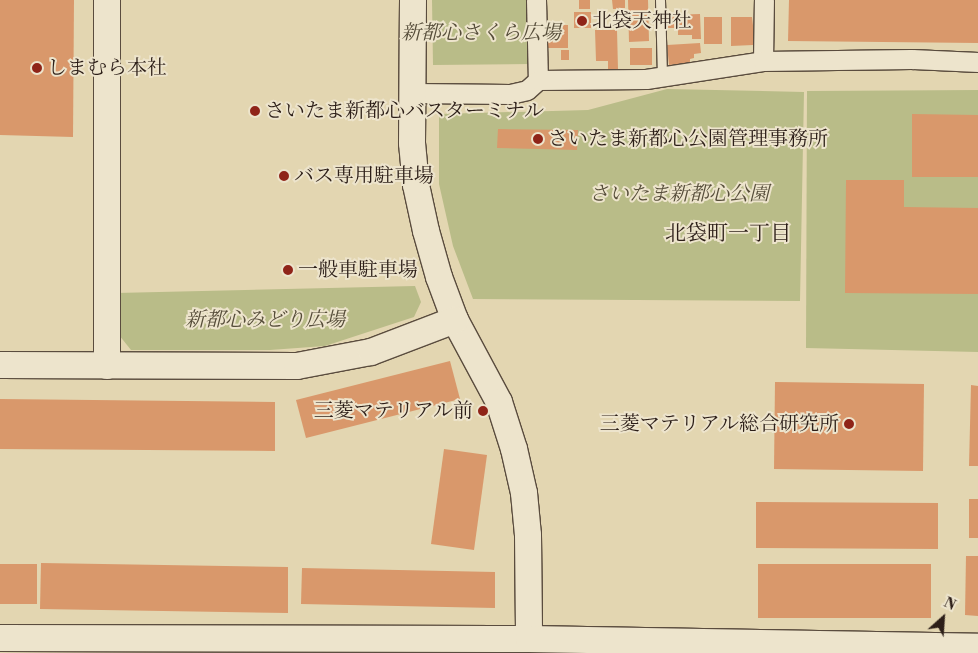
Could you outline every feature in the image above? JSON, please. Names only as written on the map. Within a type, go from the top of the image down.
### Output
[{"type":"street","points":[[107,366],[108,0]]},
{"type":"street","points":[[413,0],[412,143],[416,185],[428,240],[455,320],[499,402],[514,449],[524,492],[528,535],[529,646]]},
{"type":"street","points":[[536,0],[538,80]]},
{"type":"street","points":[[763,61],[764,0]]},
{"type":"street","points":[[413,93],[510,94],[527,90],[538,80],[646,79],[763,61],[911,59],[978,62]]},
{"type":"street","points":[[0,366],[297,366],[371,352],[455,320]]},
{"type":"street","points":[[0,638],[529,646],[892,649],[978,647]]},
{"type":"lane","points":[[660,0],[662,77]]},
{"type":"green space","name":"新都心さくら広場","points":[[432,0],[529,0],[530,64],[433,65]]},
{"type":"green space","name":"さいたま新都心公園","points":[[667,89],[804,92],[800,301],[473,299],[453,246],[439,184],[439,114],[588,110]]},
{"type":"green space","points":[[978,90],[978,352],[806,348],[807,91]]},
{"type":"green space","name":"新都心みどり広場","points":[[415,286],[421,302],[414,317],[325,346],[270,350],[131,350],[119,335],[116,293]]},
{"type":"building","name":"しまむら本社","points":[[0,0],[74,0],[73,137],[0,135]]},
{"type":"building","points":[[579,0],[590,0],[590,9],[579,9]]},
{"type":"building","points":[[612,0],[625,0],[625,9],[613,9]]},
{"type":"building","points":[[628,0],[648,0],[649,41],[629,42]]},
{"type":"building","points":[[789,0],[978,0],[978,43],[788,41]]},
{"type":"building","points":[[574,12],[591,12],[591,28],[574,28]]},
{"type":"building","points":[[700,14],[701,39],[692,39],[692,35],[678,35],[678,28],[668,28],[668,15]]},
{"type":"building","points":[[704,17],[722,17],[722,44],[704,44]]},
{"type":"building","points":[[731,17],[752,17],[755,42],[753,42],[753,45],[731,46]]},
{"type":"building","points":[[548,25],[568,25],[568,48],[548,48]]},
{"type":"building","points":[[595,30],[617,30],[618,69],[608,69],[608,61],[596,61]]},
{"type":"building","points":[[700,43],[701,53],[694,54],[694,58],[690,59],[690,63],[669,65],[667,45]]},
{"type":"building","points":[[630,48],[652,48],[652,65],[630,65]]},
{"type":"building","points":[[561,50],[569,50],[569,60],[561,60]]},
{"type":"building","points":[[912,114],[978,115],[978,177],[912,177]]},
{"type":"building","name":"さいたま新都心公園管理事務所","points":[[498,129],[578,130],[577,150],[497,148]]},
{"type":"building","points":[[846,180],[904,180],[904,207],[978,208],[978,294],[845,293]]},
{"type":"building","points":[[450,361],[460,399],[306,438],[296,400]]},
{"type":"building","points":[[775,382],[924,384],[923,471],[774,469]]},
{"type":"building","points":[[971,385],[978,386],[978,466],[969,466]]},
{"type":"building","points":[[0,399],[275,402],[275,451],[0,449]]},
{"type":"building","points":[[444,449],[487,455],[474,550],[431,544]]},
{"type":"building","points":[[969,499],[978,499],[978,538],[969,538]]},
{"type":"building","points":[[756,502],[938,503],[938,549],[756,548]]},
{"type":"building","points":[[966,556],[978,556],[978,616],[965,615]]},
{"type":"building","points":[[41,563],[288,567],[288,613],[40,609]]},
{"type":"building","points":[[0,564],[37,564],[37,604],[0,604]]},
{"type":"building","points":[[758,564],[931,564],[931,618],[758,618]]},
{"type":"building","points":[[302,568],[495,572],[495,608],[301,604]]},
{"type":"place","name":"北袋天神社","points":[[582,21]]},
{"type":"place","name":"しまむら本社","points":[[37,68]]},
{"type":"place","name":"さいたま新都心バスターミナル","points":[[255,111]]},
{"type":"place","name":"さいたま新都心公園管理事務所","points":[[538,139]]},
{"type":"place","name":"バス専用駐車場","points":[[284,176]]},
{"type":"place","name":"一般車駐車場","points":[[288,270]]},
{"type":"place","name":"三菱マテリアル前","points":[[483,411]]},
{"type":"place","name":"三菱マテリアル総合研究所","points":[[849,424]]},
{"type":"district","name":"北袋町一丁目","points":[[728,234]]}]
